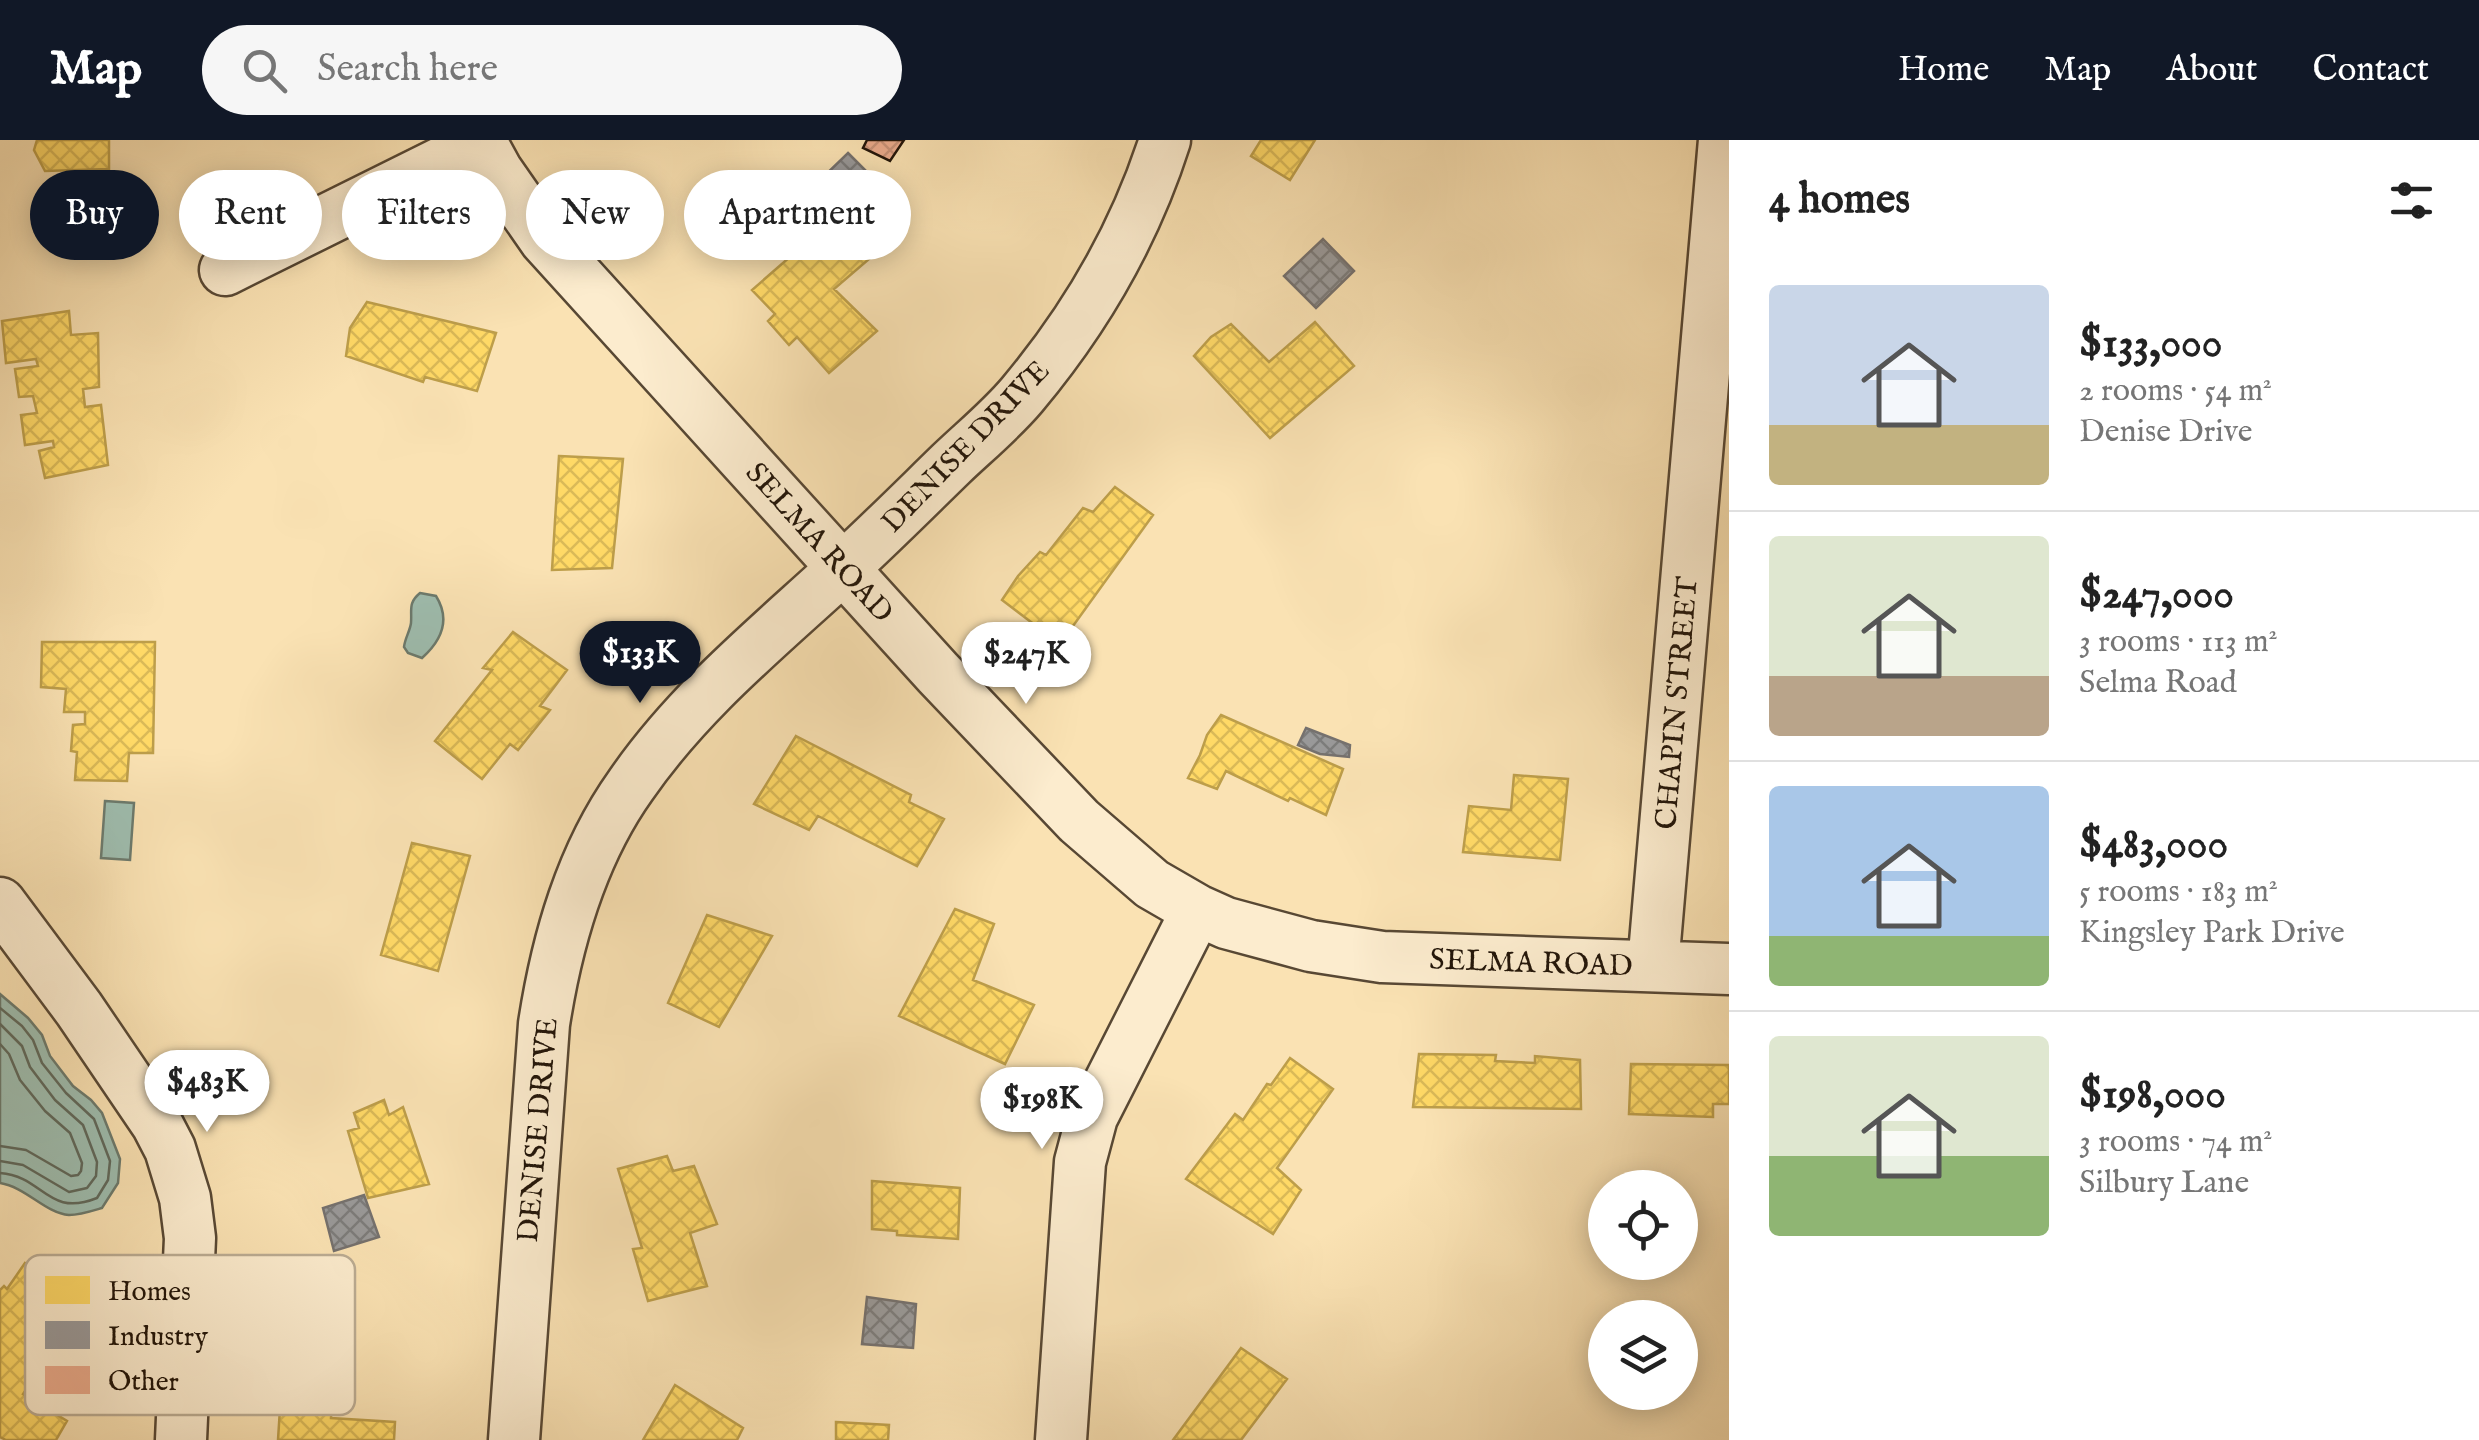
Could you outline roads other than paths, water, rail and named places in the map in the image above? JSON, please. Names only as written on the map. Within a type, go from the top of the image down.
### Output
[{"type":"street","name":"DENISE DRIVE","points":[[514,1440],[544,1024],[569,910],[592,851],[628,787],[673,728],[737,662],[844,568],[1019,399],[1067,338],[1118,255],[1151,184],[1165,140]]},
{"type":"street","name":"CHAPIN STREET","points":[[1654,966],[1724,140]]},
{"type":"street","name":"SELMA ROAD","points":[[481,142],[545,240],[938,674],[1079,821],[1152,884],[1226,923],[1311,946],[1382,956],[1729,970]]},
{"type":"street","points":[[225,270],[481,142]]},
{"type":"street","points":[[0,903],[79,1009],[157,1124],[170,1149],[185,1198],[189,1255]]},
{"type":"street","points":[[1061,1440],[1080,1162],[1092,1116],[1196,910]]},
{"type":"street","points":[[181,1440],[182,1415]]},
{"type":"water","points":[[420,593],[436,596],[443,613],[439,637],[422,658],[408,653],[404,647],[412,603]]},
{"type":"water","points":[[105,801],[134,803],[130,860],[101,858]]},
{"type":"water","points":[[0,994],[28,1018],[73,1086],[102,1113],[120,1159],[118,1183],[102,1208],[69,1215],[60,1213],[0,1183]]}]
